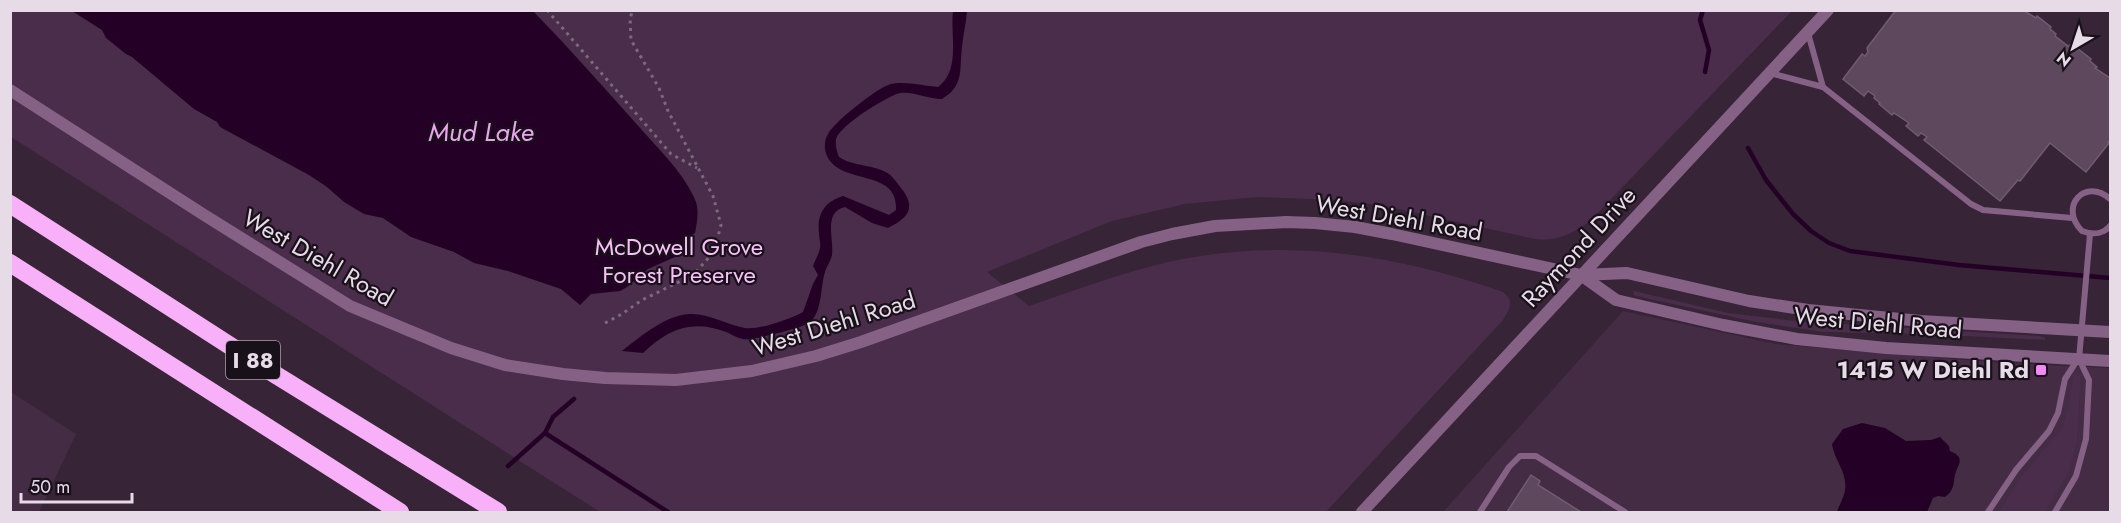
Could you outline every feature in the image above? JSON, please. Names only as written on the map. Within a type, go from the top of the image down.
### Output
[{"type":"highway","name":"I 88","points":[[10,204],[263,367],[498,513]]},
{"type":"highway","name":"I 88","points":[[10,263],[400,513]]},
{"type":"street","name":"Raymond Drive","points":[[1362,513],[1828,10]]},
{"type":"street","name":"West Diehl Road","points":[[10,90],[350,306],[451,348],[505,365],[562,374],[676,380],[752,371],[816,356],[861,342],[1141,242],[1172,234],[1239,224],[1286,222],[1355,227],[1581,274],[1627,273],[1749,301],[1808,310],[1921,321],[2110,333]]},
{"type":"street","name":"West Diehl Road","points":[[1581,274],[1616,300],[1723,325],[1797,339],[1886,348],[2110,361]]},
{"type":"lane","points":[[1808,31],[1823,87]]},
{"type":"lane","points":[[1769,73],[1823,87],[1971,204],[1983,210],[2072,218],[2082,231],[2090,234],[2104,232],[2110,226]]},
{"type":"lane","points":[[2072,218],[2075,202],[2080,195],[2096,191],[2110,198]]},
{"type":"lane","points":[[2055,513],[2076,476],[2084,449],[2089,380],[2079,359],[2090,234]]},
{"type":"lane","points":[[1988,513],[2016,470],[2049,431],[2058,413],[2064,379],[2079,359]]},
{"type":"lane","points":[[1480,513],[1509,467],[1520,456],[1536,456],[1625,513]]},
{"type":"path","points":[[548,10],[671,154],[699,168]]},
{"type":"path","points":[[604,323],[642,300],[693,275],[714,252],[721,225],[713,196],[668,111],[659,88],[631,40],[630,18],[633,10]]},
{"type":"shaded area","points":[[1623,311],[1776,344],[1989,362],[2110,368],[2110,512],[1443,512]]},
{"type":"shaded area","points":[[11,392],[76,434],[39,512],[11,512]]},
{"type":"green space","name":"McDowell Grove Forest Preserve","points":[[10,11],[1792,11],[1592,219],[1559,238],[1535,239],[1384,206],[1336,200],[1258,197],[1185,204],[1112,221],[987,272],[1029,306],[1168,262],[1253,251],[1296,250],[1337,253],[1420,267],[1462,278],[1507,295],[1510,305],[1503,320],[1326,512],[600,512],[11,137]]},
{"type":"green space","points":[[1634,291],[1728,313],[1796,321],[2040,336],[2045,340],[1823,332],[1756,322],[1645,298],[1633,295]]},
{"type":"green space","points":[[2076,372],[2081,374],[2077,441],[2069,471],[2045,512],[1999,512],[2021,477],[2062,428],[2068,408],[2073,375]]},
{"type":"water","name":"Mud Lake","points":[[72,11],[533,11],[679,172],[696,202],[698,214],[695,233],[687,237],[683,249],[675,257],[648,269],[620,291],[591,294],[580,305],[561,289],[508,271],[474,263],[454,252],[411,237],[383,218],[364,214],[309,175],[220,127],[217,122],[194,109],[106,38],[102,30]]},
{"type":"water","points":[[953,11],[970,11],[967,12],[962,43],[960,76],[949,94],[942,99],[905,93],[894,95],[854,120],[839,133],[836,139],[839,157],[889,174],[906,195],[909,207],[901,220],[888,228],[872,223],[845,207],[834,214],[831,226],[832,255],[823,278],[814,318],[809,323],[796,328],[748,339],[714,328],[691,327],[671,332],[643,353],[622,351],[655,327],[682,315],[705,316],[738,327],[751,328],[775,323],[803,312],[818,275],[813,266],[820,248],[819,220],[827,205],[843,196],[889,215],[896,210],[894,197],[888,188],[879,182],[844,171],[834,165],[825,151],[828,134],[855,107],[888,85],[906,83],[938,87],[945,80],[952,62]]},
{"type":"water","points":[[1862,423],[1885,428],[1906,441],[1931,440],[1940,437],[1949,446],[1950,451],[1960,459],[1953,488],[1945,497],[1933,498],[1927,512],[1837,512],[1844,496],[1845,478],[1832,444],[1843,429]]},
{"type":"building","points":[[1896,10],[2023,10],[2036,18],[2037,16],[2051,27],[2055,36],[2068,46],[2078,49],[2091,59],[2090,61],[2097,67],[2095,68],[2110,78],[2109,143],[2086,172],[2050,143],[2020,181],[2018,180],[2000,201],[1924,140],[1927,137],[1921,133],[1918,136],[1906,126],[1909,123],[1894,113],[1892,115],[1879,104],[1875,96],[1868,91],[1864,96],[1843,79],[1862,54],[1865,56],[1868,52],[1867,48]]},
{"type":"building","points":[[1531,475],[1540,481],[1538,485],[1581,512],[1507,512]]},
{"type":"waterway","points":[[1703,10],[1700,20],[1709,50],[1705,72]]},
{"type":"waterway","points":[[1748,148],[1766,180],[1793,214],[1811,231],[1829,243],[1850,251],[1959,265],[2110,278]]},
{"type":"waterway","points":[[508,466],[545,433],[553,417],[574,399]]},
{"type":"waterway","points":[[545,433],[668,512]]},
{"type":"place","name":"1415 W Diehl Rd","points":[[2041,370]]}]
